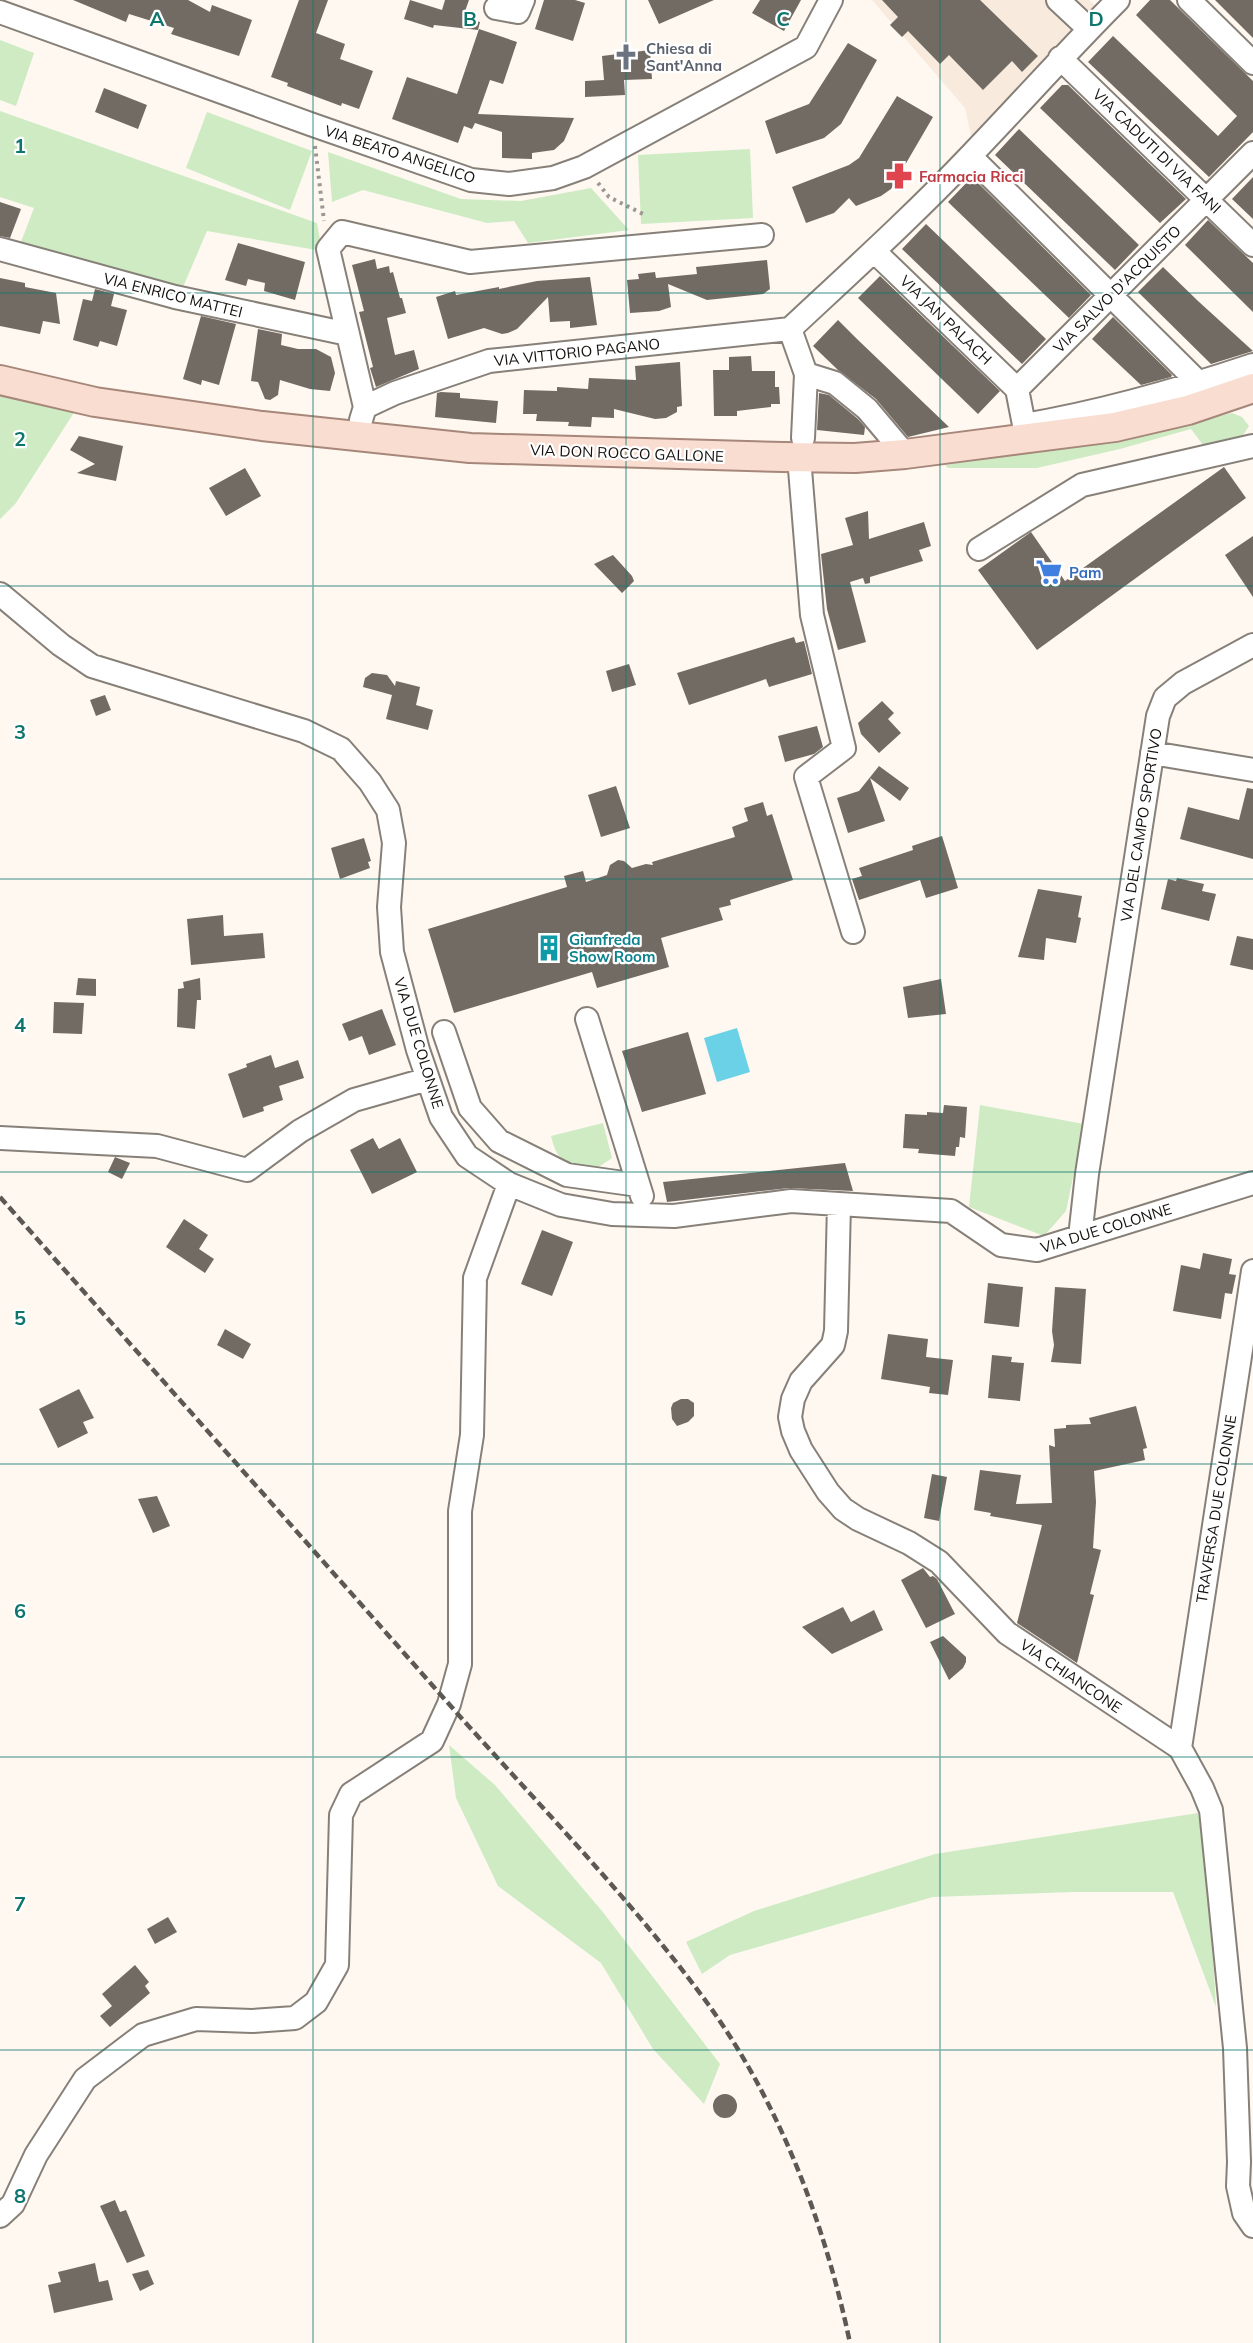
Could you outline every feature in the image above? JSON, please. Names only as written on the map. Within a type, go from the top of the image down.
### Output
[{"type":"main road","name":"VIA DON ROCCO GALLONE","points":[[0,380],[95,402],[262,426],[470,448],[801,448],[855,458],[905,454],[1026,432],[1115,427],[1188,410],[1253,388]]},
{"type":"street","points":[[496,8],[518,12],[523,0]]},
{"type":"street","name":"VIA BEATO ANGELICO","points":[[0,12],[471,180],[509,184],[553,178],[584,167],[806,47],[831,0]]},
{"type":"street","points":[[1058,0],[1089,29]]},
{"type":"street","points":[[853,932],[806,777],[844,748],[812,615],[801,448],[806,374],[790,329],[874,251],[970,156],[1060,58],[1119,0]]},
{"type":"street","points":[[1189,0],[1253,63]]},
{"type":"street","name":"VIA CADUTI DI VIA FANI","points":[[1060,58],[1253,245]]},
{"type":"street","name":"VIA SALVO D'ACQUISTO","points":[[1017,389],[1253,153]]},
{"type":"street","points":[[970,156],[1199,383]]},
{"type":"street","points":[[355,435],[365,407],[328,249],[342,232],[471,262],[762,235]]},
{"type":"street","name":"VIA ENRICO MATTEI","points":[[0,249],[175,297],[348,334]]},
{"type":"street","name":"VIA JAN PALACH","points":[[874,251],[1017,389]]},
{"type":"street","name":"VIA VITTORIO PAGANO","points":[[365,407],[395,393],[489,361],[790,329]]},
{"type":"street","points":[[1017,389],[1026,432],[1199,383],[1253,365]]},
{"type":"street","points":[[806,374],[835,383],[867,409],[905,454]]},
{"type":"street","points":[[980,549],[1082,485],[1253,446]]},
{"type":"street","name":"VIA DUE COLONNE","points":[[0,594],[61,645],[92,666],[304,731],[341,749],[370,782],[388,810],[394,843],[389,906],[392,952],[418,1050],[441,1117],[467,1156],[508,1184],[561,1205],[612,1214],[674,1216],[791,1201],[951,1211],[1001,1245],[1037,1250],[1253,1183]]},
{"type":"street","name":"VIA DEL CAMPO SPORTIVO","points":[[1080,1237],[1105,1055],[1158,716],[1165,698],[1183,683],[1253,645]]},
{"type":"street","points":[[1152,753],[1253,770]]},
{"type":"street","points":[[587,1019],[647,1215]]},
{"type":"street","points":[[444,1032],[470,1108],[499,1141],[567,1174],[638,1185]]},
{"type":"street","points":[[0,1138],[157,1146],[247,1170],[300,1131],[354,1100],[428,1079]]},
{"type":"street","points":[[0,2216],[14,2204],[36,2155],[84,2079],[143,2035],[196,2019],[252,2021],[295,2018],[316,2002],[337,1965],[341,1815],[351,1794],[432,1741],[449,1704],[460,1664],[460,1511],[472,1435],[475,1278],[508,1184]]},
{"type":"street","name":"VIA CHIANCONE","points":[[839,1204],[836,1331],[833,1345],[801,1381],[793,1400],[790,1417],[793,1431],[801,1450],[828,1492],[843,1509],[858,1519],[909,1543],[939,1562],[1007,1633],[1180,1748],[1211,1810],[1235,2048],[1238,2186],[1244,2213],[1253,2226]]},
{"type":"street","name":"TRAVERSA DUE COLONNE","points":[[1180,1748],[1253,1271]]},
{"type":"path","points":[[313,125],[328,249]]},
{"type":"path","points":[[595,179],[609,197],[643,214]]},
{"type":"shaded area","points":[[872,0],[1089,0],[1099,9],[971,136],[965,108]]},
{"type":"green space","points":[[0,40],[34,53],[16,106],[0,100]]},
{"type":"green space","points":[[0,111],[317,223],[322,251],[207,231],[180,294],[19,247],[34,208],[0,197]]},
{"type":"green space","points":[[207,112],[312,151],[290,210],[186,168]]},
{"type":"green space","points":[[750,149],[753,218],[641,224],[638,155]]},
{"type":"green space","points":[[328,152],[461,199],[521,201],[591,188],[629,230],[528,243],[514,221],[487,223],[363,190],[332,202]]},
{"type":"green space","points":[[0,396],[75,411],[16,503],[0,519]]},
{"type":"green space","points":[[1232,413],[1242,417],[1249,426],[1243,435],[1203,445],[1191,429],[1120,449],[1037,468],[948,468],[945,465],[1115,440]]},
{"type":"green space","points":[[980,1105],[1084,1124],[1066,1211],[1044,1236],[969,1207]]},
{"type":"green space","points":[[603,1123],[612,1158],[594,1170],[570,1164],[557,1153],[551,1136]]},
{"type":"green space","points":[[449,1745],[495,1785],[602,1911],[720,2064],[704,2104],[653,2049],[601,1963],[498,1886],[456,1798]]},
{"type":"green space","points":[[1198,1813],[1208,1865],[1216,2007],[1173,1892],[1074,1892],[933,1897],[730,1955],[702,1974],[686,1942],[754,1911],[935,1854]]},
{"type":"water","points":[[737,1028],[750,1072],[717,1082],[704,1038]]},
{"type":"building","points":[[73,0],[188,0],[210,12],[212,5],[252,20],[239,56],[171,34],[174,28],[129,14],[126,22]]},
{"type":"building","points":[[299,0],[328,0],[316,33],[345,44],[340,59],[373,71],[359,109],[342,103],[341,106],[287,86],[288,83],[271,77]]},
{"type":"building","points":[[410,0],[442,10],[445,0],[469,0],[463,17],[480,22],[478,30],[434,25],[433,28],[404,19]]},
{"type":"building","points":[[544,0],[575,0],[585,3],[573,41],[535,29]]},
{"type":"building","points":[[648,0],[714,0],[659,24]]},
{"type":"building","points":[[760,0],[801,0],[784,31],[752,13]]},
{"type":"building","points":[[882,0],[980,0],[1038,56],[1022,72],[1012,61],[983,90],[949,55],[940,64],[908,31],[902,37],[890,25],[898,17]]},
{"type":"building","points":[[1150,0],[1170,0],[1253,81],[1253,132],[1209,177],[1088,62],[1113,36],[1218,136],[1237,116],[1136,15]]},
{"type":"building","points":[[1215,0],[1253,0],[1253,38]]},
{"type":"building","points":[[479,29],[517,42],[503,84],[490,80],[478,114],[574,118],[564,141],[554,150],[532,153],[532,159],[502,158],[502,132],[475,123],[472,129],[464,126],[458,143],[392,119],[407,77],[457,94]]},
{"type":"building","points":[[848,43],[877,60],[841,124],[824,138],[776,154],[765,121],[809,104]]},
{"type":"building","name":"Chiesa di Sant'Anna","points":[[650,50],[652,79],[624,80],[625,95],[585,97],[585,81],[604,80],[602,56]]},
{"type":"building","points":[[1062,85],[1068,85],[1186,199],[1160,223],[1040,108]]},
{"type":"building","points":[[104,88],[147,105],[138,129],[95,112]]},
{"type":"building","points":[[897,96],[933,117],[891,189],[881,196],[856,206],[849,198],[834,213],[806,223],[792,187],[849,165],[859,158]]},
{"type":"building","points":[[1019,129],[1139,245],[1115,270],[995,155]]},
{"type":"building","points":[[972,177],[1091,295],[1069,318],[948,202]]},
{"type":"building","points":[[1253,177],[1253,219],[1232,199]]},
{"type":"building","points":[[0,202],[21,209],[10,238],[0,236]]},
{"type":"building","points":[[1208,220],[1253,263],[1253,312],[1185,245]]},
{"type":"building","points":[[926,224],[1046,339],[1022,364],[902,249]]},
{"type":"building","points":[[238,243],[305,262],[295,300],[264,291],[265,283],[248,279],[246,286],[225,280]]},
{"type":"building","points":[[375,259],[377,269],[389,266],[390,273],[393,272],[406,313],[387,318],[395,355],[414,350],[419,369],[376,387],[359,312],[364,311],[352,265]]},
{"type":"building","points":[[767,260],[770,289],[763,294],[707,300],[668,284],[671,307],[659,311],[630,313],[627,280],[639,279],[638,274],[655,272],[656,278],[697,274],[696,267]]},
{"type":"building","points":[[1163,267],[1253,351],[1211,364],[1138,292]]},
{"type":"building","points":[[880,276],[1000,391],[978,414],[858,298]]},
{"type":"building","points":[[590,277],[597,325],[570,328],[570,321],[550,322],[548,297],[517,329],[508,333],[502,334],[484,328],[448,339],[436,297],[455,291],[456,295],[537,281]]},
{"type":"building","points":[[0,278],[25,283],[25,287],[56,293],[60,324],[43,321],[40,334],[0,326]]},
{"type":"building","points":[[95,289],[114,294],[111,306],[127,310],[117,346],[100,341],[98,347],[73,340],[83,299],[92,301]]},
{"type":"building","points":[[201,316],[236,324],[219,385],[202,380],[201,385],[183,379]]},
{"type":"building","points":[[1113,317],[1172,375],[1171,377],[1141,385],[1092,339]]},
{"type":"building","points":[[838,320],[949,427],[908,437],[876,399],[838,370],[813,346]]},
{"type":"building","points":[[258,329],[282,334],[281,345],[298,349],[316,349],[331,357],[335,373],[330,391],[310,389],[280,380],[278,395],[270,400],[265,399],[258,382],[251,381]]},
{"type":"building","points":[[751,356],[752,371],[775,371],[775,387],[779,387],[780,404],[737,411],[737,416],[714,416],[713,370],[729,370],[729,357]]},
{"type":"building","points":[[680,362],[682,406],[677,407],[677,412],[666,418],[655,419],[614,409],[614,418],[592,417],[591,427],[568,426],[569,422],[536,421],[537,414],[523,414],[524,390],[557,391],[557,387],[588,389],[589,378],[636,380],[635,366]]},
{"type":"building","points":[[437,393],[460,393],[460,398],[498,401],[496,423],[435,417]]},
{"type":"building","points":[[819,393],[829,395],[858,419],[865,427],[864,435],[817,430]]},
{"type":"building","points":[[79,436],[123,446],[116,481],[77,473],[95,464],[70,450]]},
{"type":"building","points":[[1224,467],[1246,498],[1037,650],[978,570],[1031,532],[1065,581]]},
{"type":"building","points":[[245,468],[261,496],[226,516],[209,488]]},
{"type":"building","points":[[868,511],[869,539],[924,522],[931,546],[919,550],[923,561],[870,577],[870,583],[865,584],[863,578],[850,582],[866,642],[838,650],[827,609],[821,554],[853,545],[845,518]]},
{"type":"building","points":[[1253,536],[1253,597],[1225,555]]},
{"type":"building","points":[[613,555],[634,581],[622,593],[594,564]]},
{"type":"building","points":[[794,637],[796,643],[804,641],[812,674],[769,687],[766,679],[689,705],[677,673]]},
{"type":"building","points":[[629,664],[636,685],[612,692],[606,671]]},
{"type":"building","points":[[372,673],[387,675],[395,686],[396,681],[420,687],[416,705],[433,710],[428,730],[386,719],[392,695],[363,687],[365,678]]},
{"type":"building","points":[[105,695],[111,710],[96,716],[90,700]]},
{"type":"building","points":[[882,701],[894,713],[888,719],[901,733],[879,753],[861,734],[858,723]]},
{"type":"building","points":[[817,726],[823,747],[814,754],[785,762],[778,736]]},
{"type":"building","points":[[879,766],[909,788],[900,801],[870,778],[885,821],[848,833],[837,798],[859,791]]},
{"type":"building","points":[[616,786],[630,828],[601,837],[588,795]]},
{"type":"building","points":[[1247,788],[1253,789],[1253,859],[1180,839],[1188,807],[1239,820]]},
{"type":"building","name":"Gianfreda Show Room","points":[[763,802],[767,816],[772,814],[793,880],[730,900],[731,905],[719,908],[723,920],[661,938],[669,967],[597,988],[592,972],[454,1013],[428,929],[567,887],[564,876],[583,871],[586,882],[607,875],[610,865],[618,860],[624,861],[632,868],[646,864],[653,865],[652,862],[735,837],[732,827],[748,821],[744,808]]},
{"type":"building","points":[[942,836],[958,888],[926,898],[920,880],[859,900],[852,879],[862,876],[859,868],[913,850],[912,846]]},
{"type":"building","points":[[364,838],[371,861],[368,862],[370,868],[340,879],[331,848]]},
{"type":"building","points":[[1177,878],[1204,884],[1202,891],[1216,894],[1209,921],[1161,909],[1168,879],[1176,881]]},
{"type":"building","points":[[1038,889],[1082,896],[1076,943],[1046,938],[1044,960],[1018,957]]},
{"type":"building","points":[[223,915],[224,936],[263,933],[265,958],[191,965],[187,919]]},
{"type":"building","points":[[1237,936],[1253,939],[1253,970],[1230,965]]},
{"type":"building","points":[[78,978],[96,979],[96,996],[76,995]]},
{"type":"building","points":[[200,978],[201,1000],[197,1000],[195,1029],[177,1027],[178,989],[184,988],[183,982]]},
{"type":"building","points":[[941,979],[946,1014],[908,1018],[903,987]]},
{"type":"building","points":[[54,1002],[84,1003],[82,1034],[53,1033]]},
{"type":"building","points":[[382,1009],[396,1045],[369,1055],[362,1036],[349,1041],[342,1024]]},
{"type":"building","points":[[688,1032],[706,1094],[642,1112],[622,1051]]},
{"type":"building","points":[[271,1055],[275,1068],[298,1060],[304,1078],[279,1086],[283,1100],[263,1107],[264,1111],[243,1118],[228,1074],[247,1067],[246,1064]]},
{"type":"building","points":[[944,1105],[967,1107],[965,1138],[960,1137],[955,1156],[918,1153],[919,1149],[903,1148],[905,1114],[943,1113]]},
{"type":"building","points":[[373,1138],[379,1149],[400,1138],[417,1172],[372,1194],[350,1150]]},
{"type":"building","points":[[115,1157],[130,1163],[122,1179],[108,1172]]},
{"type":"building","points":[[845,1163],[853,1191],[789,1188],[667,1202],[663,1182]]},
{"type":"building","points":[[184,1219],[208,1235],[199,1249],[214,1259],[205,1273],[166,1247]]},
{"type":"building","points":[[542,1230],[573,1242],[552,1296],[521,1284]]},
{"type":"building","points":[[1203,1253],[1232,1259],[1229,1274],[1236,1275],[1232,1294],[1225,1293],[1221,1319],[1173,1311],[1181,1265],[1200,1269]]},
{"type":"building","points":[[988,1283],[1023,1287],[1019,1327],[984,1323]]},
{"type":"building","points":[[1055,1287],[1086,1289],[1081,1364],[1051,1362],[1054,1345],[1052,1331]]},
{"type":"building","points":[[225,1329],[251,1344],[243,1359],[217,1345]]},
{"type":"building","points":[[888,1334],[928,1339],[926,1357],[953,1360],[948,1395],[929,1393],[930,1387],[881,1379]]},
{"type":"building","points":[[992,1355],[1012,1357],[1011,1362],[1024,1363],[1020,1401],[988,1398]]},
{"type":"building","points":[[79,1389],[94,1418],[83,1422],[88,1433],[58,1448],[39,1409]]},
{"type":"building","points":[[681,1399],[688,1399],[694,1403],[694,1416],[688,1422],[677,1426],[672,1419],[671,1408],[673,1403]]},
{"type":"building","points":[[1136,1406],[1147,1448],[1143,1449],[1145,1460],[1094,1471],[1096,1502],[1093,1548],[1101,1550],[1090,1594],[1094,1595],[1077,1663],[1017,1623],[1042,1525],[990,1516],[991,1513],[974,1510],[980,1470],[1021,1475],[1016,1504],[1052,1503],[1049,1445],[1055,1447],[1054,1429],[1066,1428],[1066,1425],[1091,1424],[1089,1418]]},
{"type":"building","points":[[932,1474],[947,1477],[939,1521],[924,1518]]},
{"type":"building","points":[[157,1496],[170,1526],[153,1533],[138,1499]]},
{"type":"building","points":[[923,1568],[930,1577],[937,1579],[955,1614],[926,1628],[901,1580]]},
{"type":"building","points":[[843,1607],[851,1622],[874,1610],[883,1630],[832,1654],[802,1627]]},
{"type":"building","points":[[943,1636],[966,1657],[963,1668],[949,1680],[930,1642]]},
{"type":"building","points":[[168,1917],[177,1932],[155,1944],[147,1929]]},
{"type":"building","points":[[135,1965],[149,1982],[145,1986],[150,1993],[110,2027],[100,2016],[112,2006],[102,1994]]},
{"type":"building","points":[[725,2094],[733,2098],[737,2106],[733,2114],[725,2118],[717,2114],[713,2106],[717,2098]]},
{"type":"building","points":[[115,2200],[120,2212],[126,2210],[145,2256],[127,2263],[100,2206]]},
{"type":"building","points":[[95,2263],[99,2282],[108,2280],[113,2300],[54,2313],[48,2285],[61,2282],[58,2272]]},
{"type":"building","points":[[148,2270],[154,2284],[140,2291],[132,2274]]},
{"type":"railway","points":[[0,1197],[609,1881],[708,2004],[734,2042],[757,2082],[797,2166],[827,2254],[850,2343]]},
{"type":"place","name":"Chiesa di Sant'Anna","points":[[626,57]]},
{"type":"place","name":"Farmacia Ricci","points":[[899,176]]},
{"type":"place","name":"Pam","points":[[1049,572]]},
{"type":"place","name":"Gianfreda Show Room","points":[[549,948]]}]
